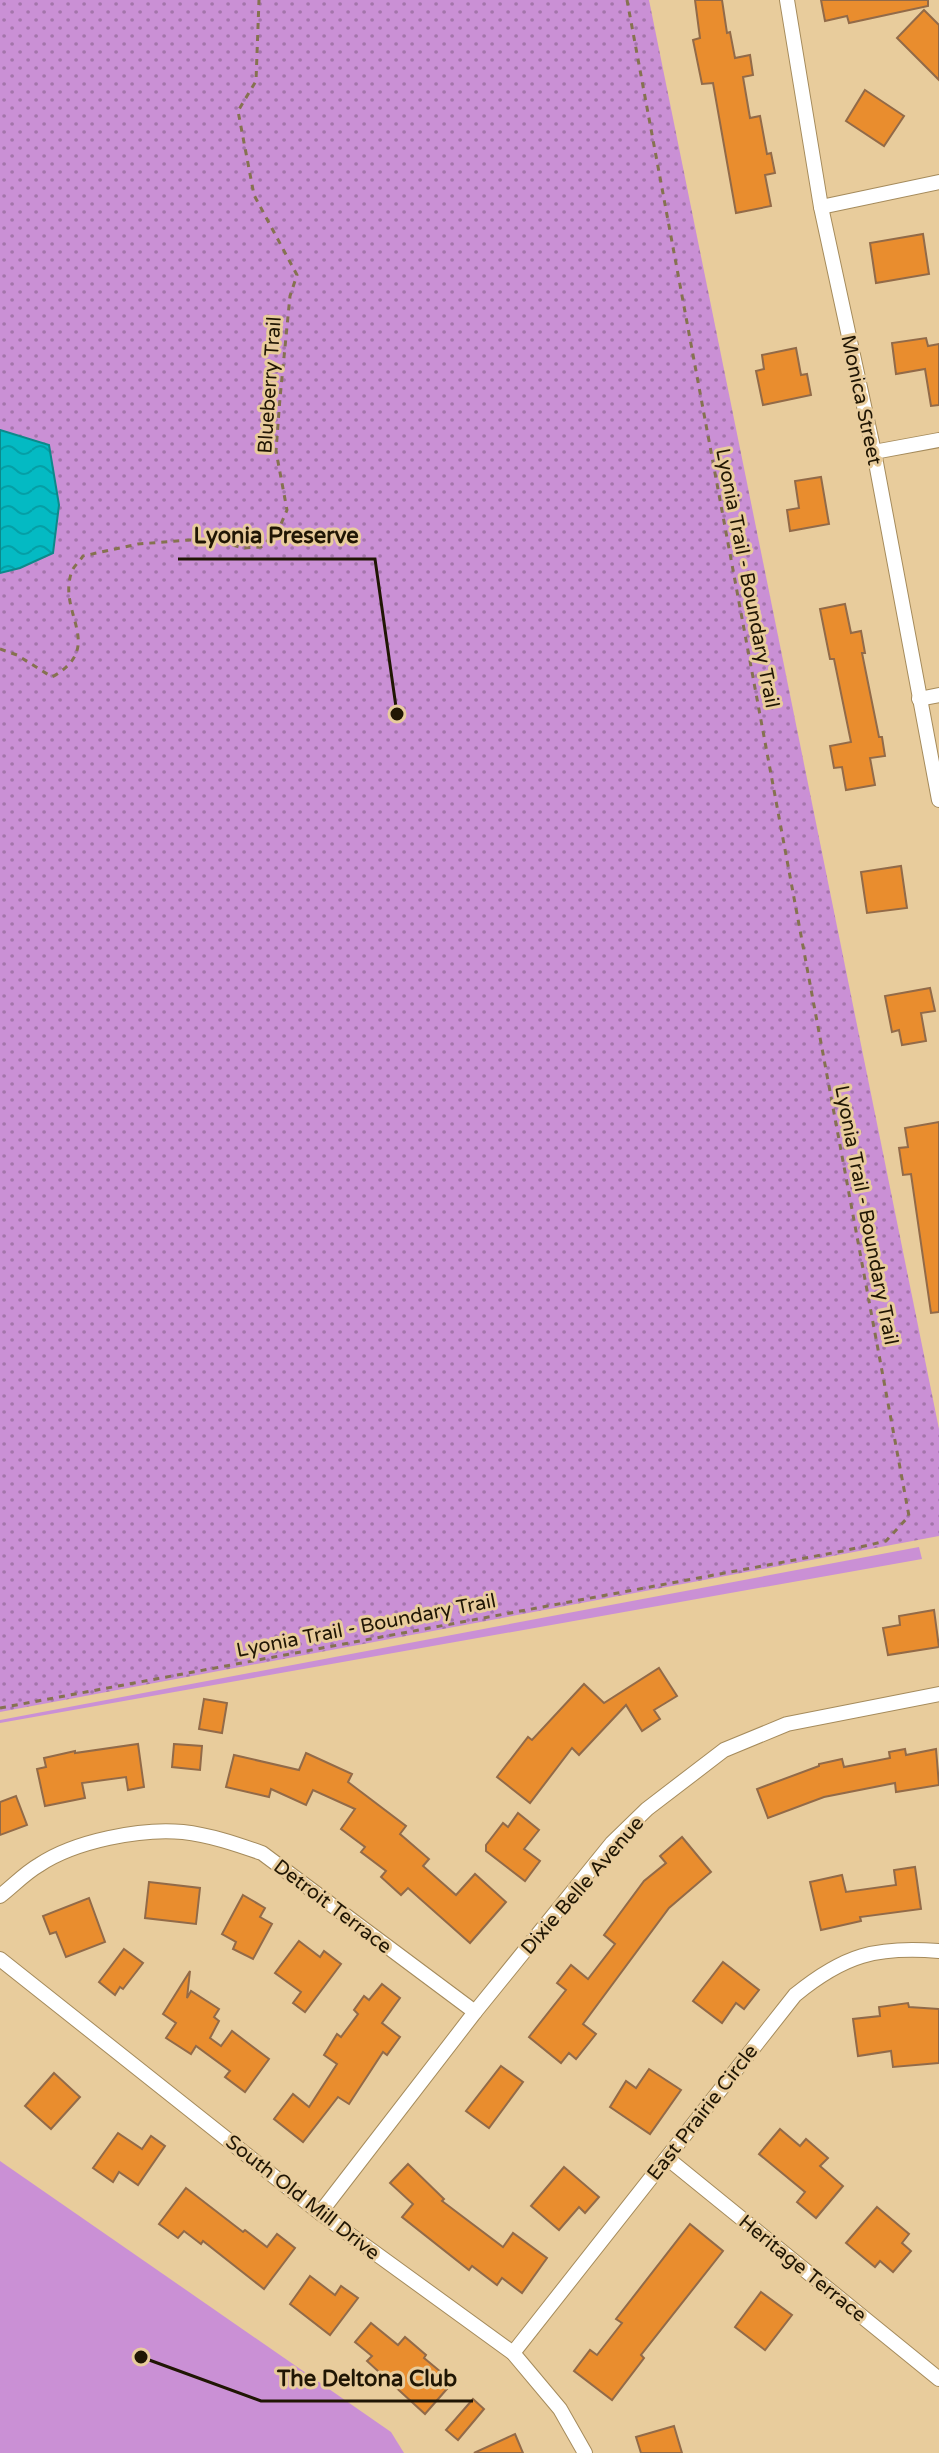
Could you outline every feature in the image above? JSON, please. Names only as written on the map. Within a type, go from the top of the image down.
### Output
[{"type":"street","name":"Monica Street","points":[[787,0],[821,207],[874,452],[939,800]]},
{"type":"street","points":[[821,207],[939,182]]},
{"type":"street","points":[[874,452],[939,440]]},
{"type":"street","points":[[919,699],[939,695]]},
{"type":"street","name":"Dixie Belle Avenue","points":[[320,2213],[475,2012],[612,1843],[647,1809],[724,1750],[787,1724],[939,1694]]},
{"type":"street","name":"Detroit Terrace","points":[[0,1896],[39,1865],[75,1847],[130,1835],[182,1832],[228,1841],[262,1853],[475,2012]]},
{"type":"street","name":"East Prairie Circle","points":[[513,2353],[795,1995],[823,1972],[860,1955],[900,1948],[939,1951]]},
{"type":"street","name":"South Old Mill Drive","points":[[0,1959],[320,2213],[513,2353],[560,2409],[585,2453]]},
{"type":"street","name":"Heritage Terrace","points":[[667,2158],[938,2376]]},
{"type":"path","name":"Blueberry Trail","points":[[0,649],[17,655],[52,677],[63,670],[78,651],[80,633],[68,593],[72,571],[83,556],[138,544],[190,540],[226,543],[243,548],[261,547],[278,531],[287,510],[276,451],[290,296],[297,275],[254,195],[238,111],[256,81],[259,0]]},
{"type":"path","name":"Lyonia Trail - Boundary Trail","points":[[0,1708],[843,1551],[886,1541],[909,1516],[627,0]]},
{"type":"shaded area","points":[[0,0],[649,0],[939,1429],[939,1536],[0,1712]]},
{"type":"shaded area","points":[[919,1547],[922,1559],[0,1723],[0,1720]]},
{"type":"shaded area","points":[[0,2161],[391,2432],[404,2453],[0,2453]]},
{"type":"water","points":[[0,430],[49,445],[59,505],[53,553],[0,573]]},
{"type":"building","points":[[695,0],[722,0],[735,58],[750,55],[753,75],[743,77],[750,118],[760,116],[767,154],[771,153],[775,173],[765,175],[771,206],[736,213],[713,83],[702,84],[693,40],[700,38]]},
{"type":"building","points":[[821,0],[928,0],[928,6],[849,23],[847,16],[825,21]]},
{"type":"building","points":[[924,10],[939,25],[939,80],[897,38]]},
{"type":"building","points":[[865,90],[904,116],[884,146],[846,121]]},
{"type":"building","points":[[923,234],[929,274],[876,283],[870,243]]},
{"type":"building","points":[[926,338],[928,346],[939,344],[939,405],[931,406],[925,369],[896,374],[892,343]]},
{"type":"building","points":[[796,348],[801,375],[807,374],[811,395],[763,405],[756,371],[764,369],[762,355]]},
{"type":"building","points":[[821,477],[829,524],[790,531],[787,510],[799,508],[795,481]]},
{"type":"building","points":[[845,604],[851,633],[861,631],[865,653],[862,653],[885,756],[870,758],[875,785],[846,790],[842,767],[834,768],[830,746],[851,742],[820,609]]},
{"type":"building","points":[[901,866],[907,908],[867,913],[861,872]]},
{"type":"building","points":[[930,988],[935,1011],[921,1013],[926,1041],[902,1045],[899,1030],[892,1032],[885,996]]},
{"type":"building","points":[[939,1122],[939,1312],[931,1313],[911,1174],[903,1175],[899,1148],[908,1147],[905,1128]]},
{"type":"building","points":[[934,1610],[939,1647],[888,1655],[883,1628],[900,1625],[899,1616]]},
{"type":"building","points":[[659,1668],[677,1696],[654,1710],[660,1719],[642,1731],[626,1705],[579,1755],[572,1748],[530,1803],[497,1777],[528,1737],[532,1740],[584,1684],[604,1703]]},
{"type":"building","points":[[204,1699],[227,1703],[222,1733],[199,1729]]},
{"type":"building","points":[[138,1744],[144,1787],[128,1790],[126,1777],[82,1783],[85,1798],[45,1806],[37,1769],[46,1767],[44,1758]]},
{"type":"building","points":[[174,1744],[202,1746],[200,1770],[172,1767]]},
{"type":"building","points":[[905,1749],[906,1755],[936,1749],[939,1785],[896,1792],[895,1783],[824,1797],[768,1818],[757,1789],[819,1764],[842,1759],[844,1767],[890,1758],[889,1752]]},
{"type":"building","points":[[306,1753],[352,1774],[348,1782],[406,1826],[400,1834],[429,1859],[423,1866],[456,1895],[475,1874],[506,1902],[470,1943],[408,1888],[401,1895],[381,1877],[386,1871],[361,1852],[365,1847],[341,1829],[355,1809],[313,1790],[306,1805],[271,1789],[269,1797],[226,1787],[234,1755],[299,1770]]},
{"type":"building","points":[[16,1796],[27,1825],[0,1835],[0,1802]]},
{"type":"building","points":[[518,1813],[539,1830],[524,1849],[540,1861],[525,1881],[486,1851],[486,1845],[503,1823],[508,1827]]},
{"type":"building","points":[[682,1837],[711,1872],[669,1908],[583,2024],[596,2034],[576,2059],[569,2053],[561,2063],[529,2037],[566,1990],[557,1983],[571,1965],[588,1979],[615,1944],[604,1935],[644,1881],[666,1863],[660,1856]]},
{"type":"building","points":[[915,1867],[921,1909],[860,1917],[861,1921],[821,1930],[810,1882],[842,1875],[846,1892],[896,1885],[894,1870]]},
{"type":"building","points":[[149,1882],[200,1888],[196,1924],[145,1918]]},
{"type":"building","points":[[243,1895],[265,1908],[260,1917],[272,1924],[253,1959],[233,1949],[236,1942],[222,1934]]},
{"type":"building","points":[[89,1898],[105,1942],[66,1957],[56,1932],[50,1934],[43,1916]]},
{"type":"building","points":[[299,1941],[320,1957],[324,1951],[341,1964],[305,2012],[293,2003],[301,1992],[275,1973]]},
{"type":"building","points":[[124,1949],[143,1963],[115,1995],[99,1982]]},
{"type":"building","points":[[723,1962],[759,1990],[744,2009],[736,2003],[722,2023],[693,2001]]},
{"type":"building","points":[[190,1971],[187,1998],[191,1991],[219,2009],[214,2017],[219,2021],[210,2038],[221,2046],[232,2031],[269,2059],[245,2092],[225,2077],[230,2071],[196,2046],[191,2054],[166,2038],[176,2023],[163,2014]]},
{"type":"building","points":[[382,1984],[400,1998],[382,2023],[400,2037],[387,2055],[383,2052],[349,2104],[338,2097],[303,2142],[274,2119],[293,2094],[309,2107],[337,2064],[324,2055],[337,2034],[341,2037],[358,2014],[354,2010],[364,1996],[369,2000]]},
{"type":"building","points":[[908,2003],[909,2007],[939,2009],[939,2063],[893,2067],[891,2051],[858,2056],[853,2019],[880,2016],[879,2007]]},
{"type":"building","points":[[501,2066],[523,2082],[489,2128],[466,2111]]},
{"type":"building","points":[[649,2069],[681,2090],[650,2134],[610,2107],[626,2081],[636,2088]]},
{"type":"building","points":[[54,2073],[80,2097],[51,2129],[25,2106]]},
{"type":"building","points":[[780,2129],[800,2146],[806,2139],[828,2158],[820,2166],[843,2186],[816,2218],[797,2202],[805,2192],[759,2154]]},
{"type":"building","points":[[118,2133],[142,2149],[151,2136],[165,2146],[138,2185],[119,2172],[113,2182],[93,2168]]},
{"type":"building","points":[[408,2164],[444,2199],[442,2201],[503,2247],[513,2233],[547,2258],[522,2293],[502,2278],[497,2285],[472,2266],[469,2270],[402,2217],[413,2204],[390,2183]]},
{"type":"building","points":[[564,2167],[599,2197],[585,2213],[579,2207],[559,2230],[531,2206]]},
{"type":"building","points":[[186,2188],[267,2247],[277,2234],[295,2248],[264,2289],[203,2241],[201,2244],[184,2231],[178,2238],[159,2224]]},
{"type":"building","points":[[877,2207],[909,2234],[902,2243],[911,2251],[893,2272],[880,2261],[875,2267],[846,2243]]},
{"type":"building","points":[[690,2224],[723,2251],[641,2355],[644,2358],[612,2400],[574,2371],[590,2350],[597,2355],[622,2323],[616,2319]]},
{"type":"building","points":[[310,2276],[335,2295],[341,2286],[358,2298],[330,2335],[290,2304]]},
{"type":"building","points":[[761,2292],[792,2315],[765,2350],[735,2327]]},
{"type":"building","points":[[371,2323],[398,2345],[405,2337],[453,2382],[425,2414],[367,2361],[372,2356],[355,2342]]},
{"type":"building","points":[[473,2399],[484,2409],[458,2440],[446,2430]]},
{"type":"building","points":[[674,2426],[682,2453],[641,2453],[636,2437]]},
{"type":"building","points":[[515,2434],[523,2453],[474,2453]]},
{"type":"place","name":"Lyonia Preserve","points":[[397,714]]},
{"type":"place","name":"The Deltona Club","points":[[141,2357]]}]
